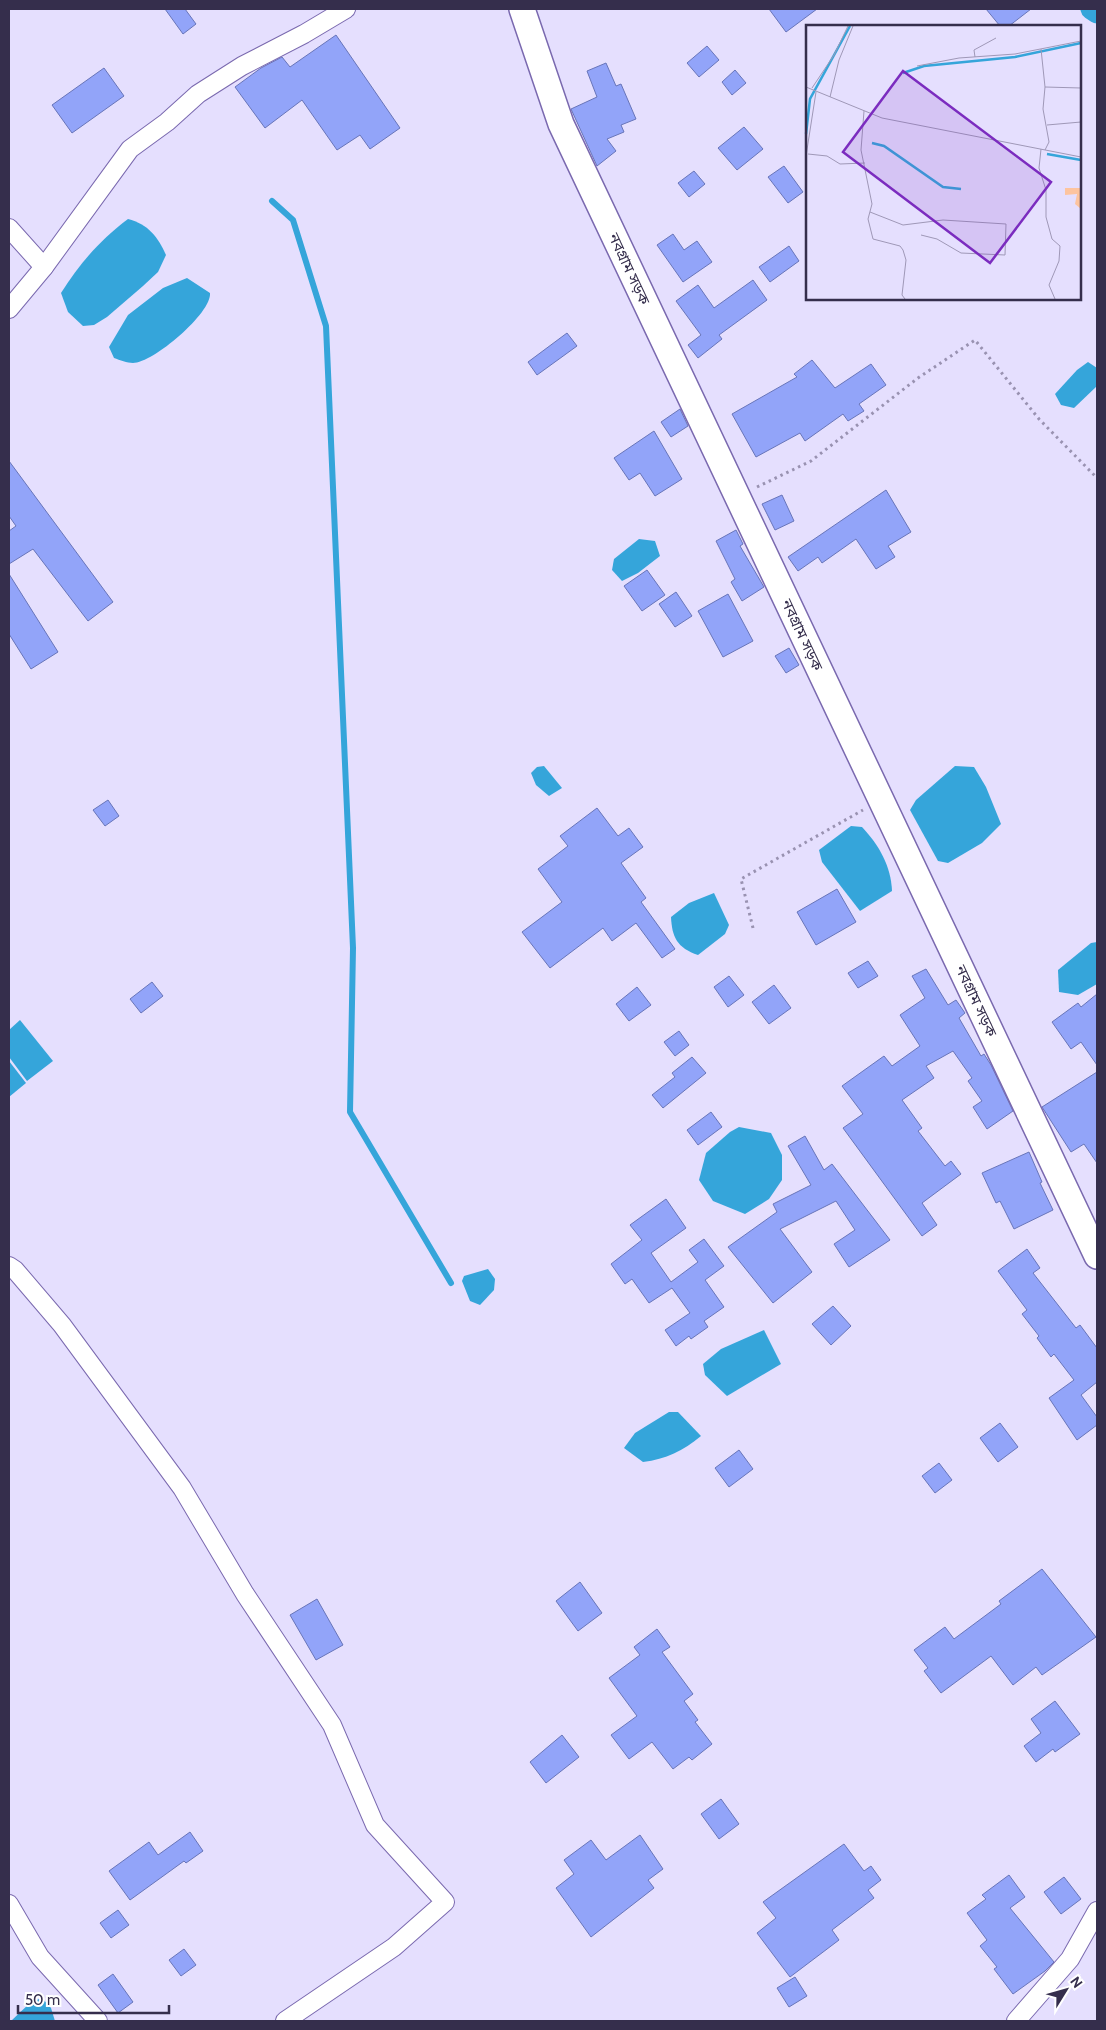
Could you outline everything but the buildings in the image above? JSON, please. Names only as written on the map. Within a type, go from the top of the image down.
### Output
[{"type":"main road","name":"নবগ্রাম সড়ক","points":[[522,9],[561,124],[1097,1256]]},
{"type":"street","points":[[9,310],[44,267],[130,149],[167,122],[198,94],[242,66],[304,34],[346,9]]},
{"type":"street","points":[[9,228],[44,267]]},
{"type":"street","points":[[9,1266],[15,1270],[62,1325],[182,1488],[245,1594],[332,1725],[375,1825],[444,1902],[394,1947],[285,2021]]},
{"type":"street","points":[[9,1904],[40,1957],[98,2021]]},
{"type":"street","points":[[1016,2021],[1070,1959],[1097,1911]]},
{"type":"path","points":[[737,498],[810,461],[918,378],[975,340],[1039,419],[1097,478]]},
{"type":"path","points":[[753,928],[741,879],[881,801]]},
{"type":"water","points":[[128,219],[141,224],[152,232],[160,242],[166,255],[158,272],[107,317],[94,325],[83,326],[68,312],[61,293],[91,253],[108,235]]},
{"type":"water","points":[[187,278],[210,293],[208,302],[192,324],[167,346],[142,361],[131,363],[114,358],[109,347],[128,315],[163,288]]},
{"type":"water","points":[[1088,362],[1097,368],[1097,386],[1074,408],[1061,405],[1055,394],[1077,370]]},
{"type":"water","points":[[639,539],[655,541],[660,556],[638,573],[622,581],[612,570],[614,559]]},
{"type":"water","points":[[544,766],[562,788],[549,796],[536,785],[531,773],[537,767]]},
{"type":"water","points":[[955,766],[974,767],[986,787],[1001,824],[982,843],[948,863],[938,861],[910,810],[916,800]]},
{"type":"water","points":[[851,826],[862,827],[874,841],[887,865],[892,891],[860,911],[822,862],[819,850]]},
{"type":"water","points":[[714,893],[729,925],[725,934],[698,955],[685,949],[677,941],[674,936],[671,917],[689,903]]},
{"type":"water","points":[[1097,942],[1097,984],[1078,995],[1059,992],[1058,970],[1091,943]]},
{"type":"water","points":[[20,1020],[53,1061],[27,1081],[9,1057],[9,1030]]},
{"type":"water","points":[[9,1061],[26,1083],[9,1097]]},
{"type":"water","points":[[739,1127],[771,1133],[782,1155],[782,1180],[769,1199],[745,1214],[713,1201],[699,1180],[706,1153],[730,1132]]},
{"type":"water","points":[[488,1269],[495,1279],[494,1290],[480,1305],[470,1301],[462,1281],[464,1276]]},
{"type":"water","points":[[764,1330],[781,1364],[727,1396],[705,1375],[703,1364],[721,1349]]},
{"type":"water","points":[[669,1412],[678,1412],[701,1436],[674,1454],[643,1462],[624,1448],[635,1433]]},
{"type":"water","points":[[42,1998],[51,2008],[55,2021],[11,2021],[31,2002]]},
{"type":"waterway","points":[[1091,9],[1097,13]]},
{"type":"waterway","points":[[272,201],[293,220],[326,326],[353,948],[350,1112],[451,1283]]}]
